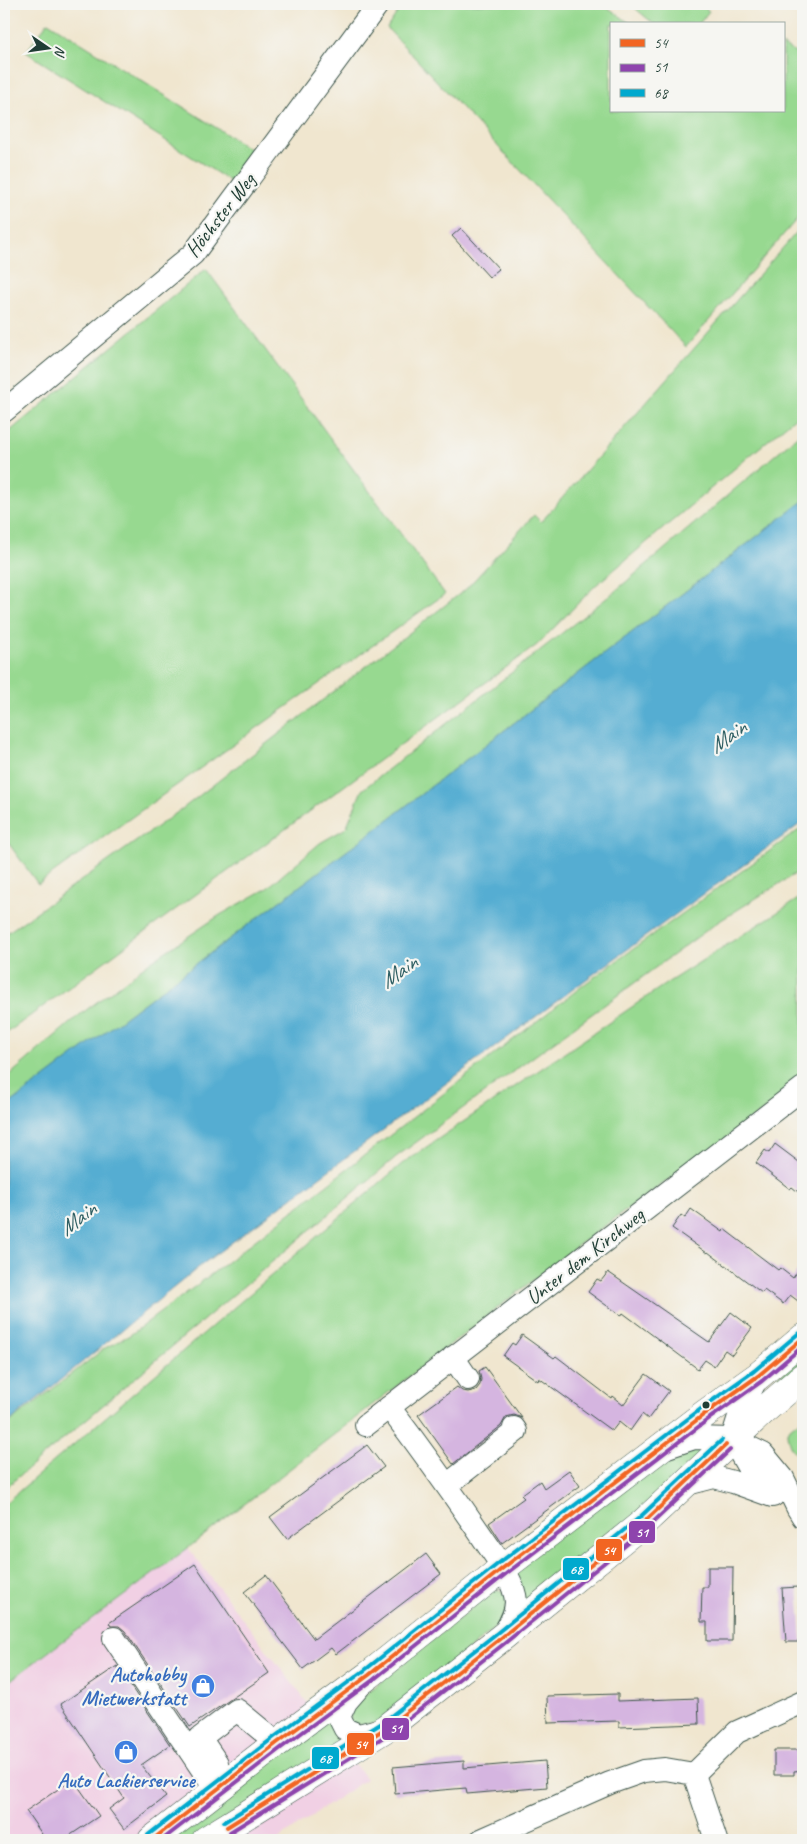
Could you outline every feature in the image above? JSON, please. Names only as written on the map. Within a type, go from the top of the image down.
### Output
[{"type":"main road","points":[[152,1840],[276,1743],[369,1675],[475,1591],[508,1580],[661,1448],[758,1376],[803,1338]]},
{"type":"main road","points":[[206,1840],[386,1728],[643,1523],[763,1410],[803,1377]]},
{"type":"street","name":"Höchster Weg","points":[[4,411],[193,254],[378,4]]},
{"type":"street","name":"Unter dem Kirchweg","points":[[366,1425],[803,1088]]},
{"type":"street","points":[[780,1106],[803,1109]]},
{"type":"street","points":[[453,1357],[468,1379]]},
{"type":"street","points":[[758,1376],[741,1410],[732,1439],[748,1467],[773,1496]]},
{"type":"street","points":[[390,1407],[447,1485],[508,1580],[516,1602],[513,1618],[501,1638]]},
{"type":"street","points":[[762,1454],[763,1410]]},
{"type":"street","points":[[447,1485],[516,1431],[514,1428]]},
{"type":"street","points":[[661,1448],[694,1438],[732,1439],[762,1454],[783,1478],[800,1513]]},
{"type":"street","points":[[682,1485],[714,1477],[773,1496],[800,1513]]},
{"type":"street","points":[[114,1638],[223,1785]]},
{"type":"street","points":[[369,1675],[346,1702],[339,1717],[345,1729],[359,1735],[386,1728]]},
{"type":"street","points":[[694,1774],[737,1732],[803,1702]]},
{"type":"street","points":[[223,1785],[200,1738],[236,1710],[276,1743]]},
{"type":"street","points":[[481,1840],[644,1770],[665,1769],[694,1774]]},
{"type":"street","points":[[694,1774],[716,1840]]},
{"type":"shaded area","points":[[188,1548],[366,1779],[277,1840],[4,1840],[4,1685]]},
{"type":"green space","points":[[403,4],[603,4],[628,22],[610,22],[610,112],[784,112],[784,46],[803,58],[803,212],[686,347],[387,28]]},
{"type":"green space","points":[[630,4],[700,4],[709,11],[701,22],[652,22]]},
{"type":"green space","points":[[48,22],[258,154],[236,185],[26,52]]},
{"type":"green space","points":[[803,225],[803,411],[596,585],[537,645],[4,1035],[4,935],[182,809],[466,589],[534,515],[541,522]]},
{"type":"green space","points":[[206,269],[445,594],[38,884],[4,837],[4,436]]},
{"type":"green space","points":[[803,431],[803,501],[368,835],[4,1108],[4,1080],[77,1017],[150,962],[220,915],[266,889],[320,843],[346,828],[362,790],[613,593]]},
{"type":"green space","points":[[803,827],[803,869],[718,922],[396,1157],[4,1489],[4,1427],[105,1348],[130,1335],[213,1273],[586,983]]},
{"type":"green space","points":[[803,896],[803,1082],[577,1246],[188,1548],[4,1685],[4,1504],[403,1163],[667,983]]},
{"type":"green space","points":[[803,1356],[803,1365],[780,1385],[775,1379]]},
{"type":"green space","points":[[803,1418],[803,1456],[796,1453],[792,1448],[787,1434],[790,1428]]},
{"type":"green space","points":[[714,1442],[663,1493],[524,1609],[513,1571],[669,1449]]},
{"type":"green space","points":[[493,1591],[500,1591],[507,1597],[505,1619],[383,1723],[350,1725],[351,1706]]},
{"type":"green space","points":[[338,1704],[353,1738],[190,1840],[164,1840]]},
{"type":"water","name":"Main","points":[[803,501],[803,822],[584,981],[204,1263],[4,1426],[4,1108],[368,835]]},
{"type":"building","points":[[461,228],[499,269],[489,277],[452,236]]},
{"type":"building","points":[[775,1144],[803,1165],[803,1196],[792,1187],[790,1189],[756,1163],[765,1150],[769,1153]]},
{"type":"building","points":[[691,1209],[723,1232],[724,1229],[778,1270],[780,1268],[793,1278],[803,1263],[803,1294],[798,1301],[790,1295],[783,1304],[764,1290],[762,1293],[708,1252],[672,1228],[681,1215],[685,1218]]},
{"type":"building","points":[[608,1272],[709,1342],[731,1312],[752,1328],[732,1355],[725,1350],[714,1366],[705,1360],[698,1369],[623,1313],[621,1316],[588,1292],[597,1279],[601,1281]]},
{"type":"building","points":[[522,1335],[554,1358],[556,1356],[623,1405],[646,1374],[669,1391],[648,1419],[642,1414],[630,1431],[619,1422],[612,1431],[539,1378],[538,1381],[503,1356],[512,1343],[515,1345]]},
{"type":"building","points":[[485,1367],[522,1418],[514,1415],[506,1417],[501,1426],[453,1464],[418,1415],[457,1387],[462,1391],[468,1392],[476,1390],[480,1385],[481,1379],[479,1371]]},
{"type":"building","points":[[367,1445],[384,1467],[287,1539],[270,1517]]},
{"type":"building","points":[[569,1470],[580,1486],[502,1543],[489,1523],[524,1498],[521,1495],[540,1481],[544,1488]]},
{"type":"building","points":[[426,1554],[441,1574],[336,1654],[331,1648],[303,1669],[244,1592],[266,1575],[314,1639]]},
{"type":"building","points":[[195,1564],[269,1673],[190,1727],[125,1631],[119,1626],[111,1626],[109,1623]]},
{"type":"building","points":[[708,1567],[733,1567],[732,1641],[707,1641],[707,1622],[701,1622],[702,1587],[708,1587]]},
{"type":"building","points":[[798,1587],[802,1642],[786,1642],[782,1588]]},
{"type":"building","points":[[117,1666],[170,1745],[141,1765],[166,1797],[124,1829],[109,1809],[124,1798],[61,1704]]},
{"type":"building","points":[[618,1694],[618,1701],[698,1698],[699,1724],[619,1727],[619,1721],[548,1723],[547,1696]]},
{"type":"building","points":[[774,1750],[803,1750],[803,1770],[794,1771],[794,1775],[774,1775]]},
{"type":"building","points":[[464,1761],[464,1768],[545,1761],[547,1787],[467,1794],[466,1788],[395,1794],[393,1767]]},
{"type":"building","points":[[73,1779],[99,1816],[63,1840],[46,1840],[26,1811]]},
{"type":"transit line","name":"68","points":[[148,1835],[273,1738],[365,1670],[499,1563],[702,1408],[754,1371],[799,1333]]},
{"type":"transit line","name":"54","points":[[152,1840],[277,1743],[369,1675],[503,1568],[706,1413],[758,1376],[803,1338]]},
{"type":"transit line","name":"51","points":[[162,1840],[373,1680],[507,1573],[710,1418],[762,1381],[803,1346]]},
{"type":"transit line","name":"68","points":[[224,1822],[382,1723],[639,1518],[722,1440]]},
{"type":"transit line","name":"54","points":[[227,1827],[386,1728],[643,1523],[726,1445]]},
{"type":"transit line","name":"51","points":[[230,1832],[390,1733],[647,1528],[730,1450]]},
{"type":"place","name":"Autohobby Mietwerkstatt","points":[[203,1686]]},
{"type":"place","name":"Auto Lackierservice","points":[[126,1752]]}]
